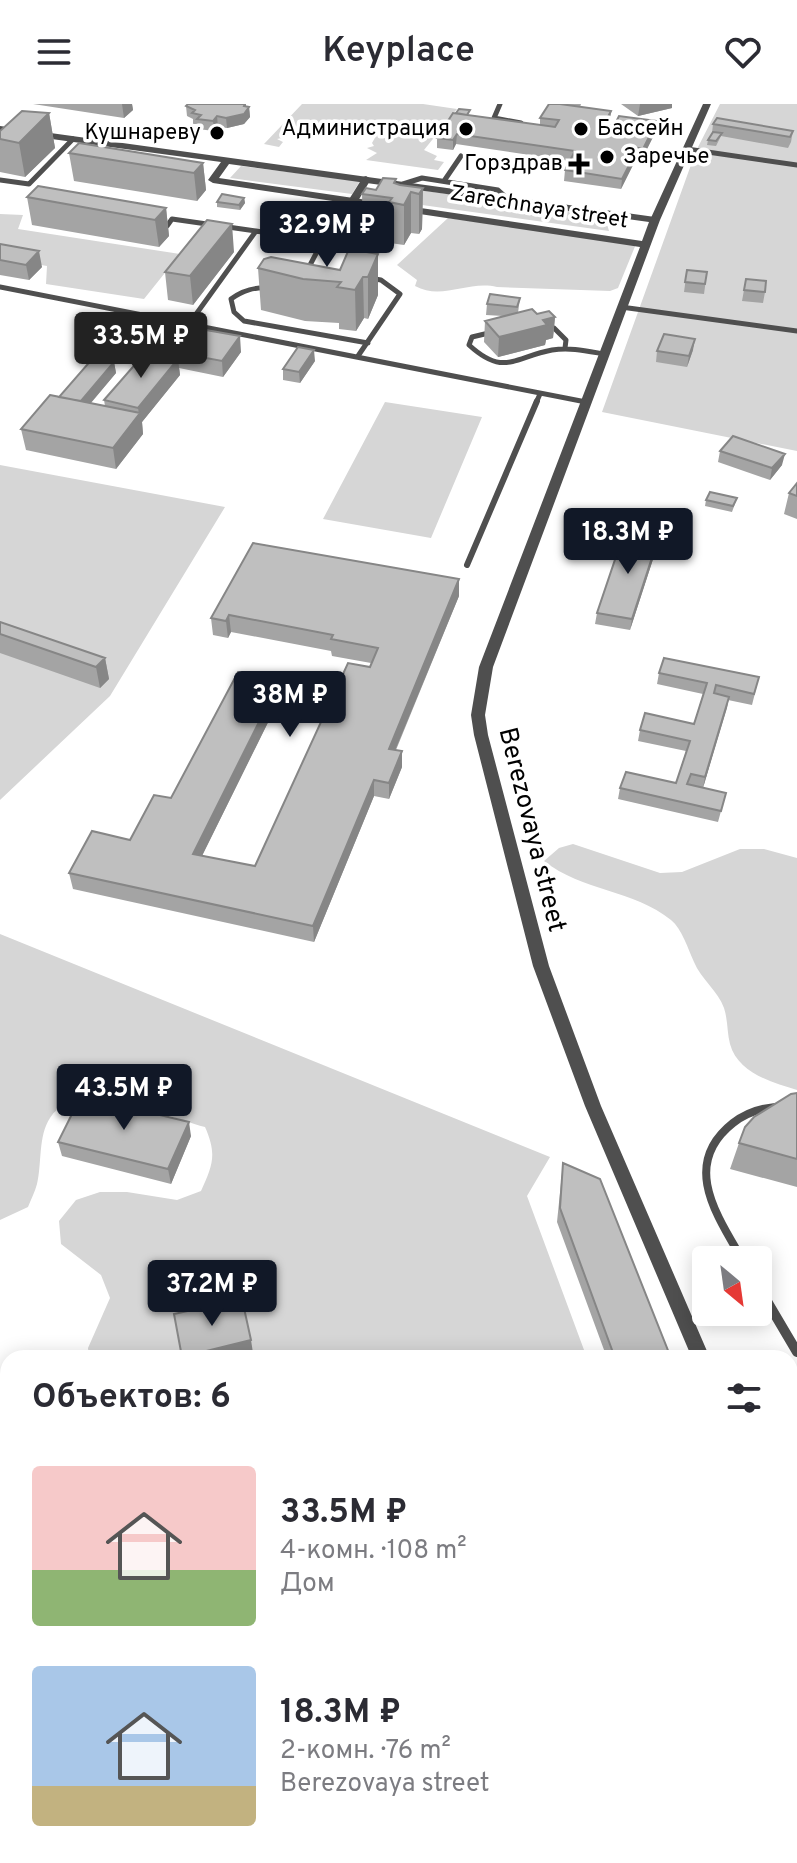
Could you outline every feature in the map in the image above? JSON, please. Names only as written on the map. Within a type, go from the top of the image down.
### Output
[{"type":"street","name":"Berezovaya street","points":[[698,1350],[577,1066],[541,966],[487,766],[478,715],[486,667],[645,245],[707,104]]},
{"type":"street","name":"Zarechnaya street","points":[[0,129],[655,220]]},
{"type":"street","name":"Zarechnaya street","points":[[227,160],[213,180],[645,245]]},
{"type":"street","points":[[353,201],[366,179]]},
{"type":"lane","points":[[500,104],[494,118],[531,124]]},
{"type":"lane","points":[[0,180],[29,184],[73,139]]},
{"type":"lane","points":[[687,149],[797,165]]},
{"type":"lane","points":[[444,181],[461,156]]},
{"type":"lane","points":[[403,184],[422,178],[444,181],[498,190],[508,199]]},
{"type":"lane","points":[[300,279],[322,242],[353,201]]},
{"type":"lane","points":[[152,223],[167,226],[172,219],[322,242]]},
{"type":"lane","points":[[189,324],[256,231]]},
{"type":"lane","points":[[309,267],[323,269]]},
{"type":"lane","points":[[358,356],[400,294],[381,280],[366,277]]},
{"type":"lane","points":[[0,287],[586,402]]},
{"type":"lane","points":[[280,290],[257,287],[242,291],[231,299],[234,312],[244,321],[368,343]]},
{"type":"lane","points":[[621,307],[797,331]]},
{"type":"lane","points":[[539,326],[554,328],[566,340],[565,348]]},
{"type":"lane","points":[[498,331],[472,337],[469,345],[484,362],[500,365],[565,348],[604,354]]},
{"type":"lane","points":[[467,565],[540,394]]},
{"type":"lane","points":[[735,1246],[717,1215],[705,1184],[709,1144],[723,1129],[744,1116],[765,1109],[797,1107]]},
{"type":"lane","points":[[772,1310],[796,1350]]},
{"type":"shaded area","points":[[302,104],[423,104],[457,109],[424,150],[437,156],[434,160],[444,162],[438,170],[366,160],[377,153],[367,148],[374,146],[372,143],[376,136],[358,133],[356,125],[334,119],[313,129],[294,126],[286,137],[277,139],[283,142],[279,147],[264,144]]},
{"type":"shaded area","points":[[720,104],[797,104],[797,451],[602,412],[696,151]]},
{"type":"shaded area","points":[[241,166],[360,181],[352,194],[230,178]]},
{"type":"shaded area","points":[[382,185],[617,217],[607,224],[609,231],[379,199],[372,191]]},
{"type":"shaded area","points":[[0,214],[23,215],[18,229],[180,254],[144,299],[46,284],[47,266],[0,258]]},
{"type":"shaded area","points":[[448,218],[636,244],[618,288],[610,291],[476,286],[435,292],[415,286],[417,280],[397,265]]},
{"type":"shaded area","points":[[385,402],[482,417],[431,538],[323,519]]},
{"type":"shaded area","points":[[0,465],[225,507],[110,696],[0,800]]},
{"type":"shaded area","points":[[573,844],[660,873],[682,872],[740,849],[764,849],[797,858],[797,1090],[757,1075],[734,1054],[721,1002],[697,968],[682,934],[671,920],[641,902],[575,879],[544,861],[559,848]]},
{"type":"shaded area","points":[[0,934],[550,1157],[527,1196],[584,1350],[88,1350],[110,1298],[101,1275],[61,1244],[59,1221],[76,1200],[100,1192],[127,1192],[177,1200],[201,1191],[211,1166],[211,1145],[205,1127],[123,1103],[80,1100],[62,1106],[46,1125],[37,1184],[28,1207],[0,1220]]},
{"type":"building","points":[[245,104],[249,107],[244,114],[226,118],[217,116],[213,121],[197,119],[201,115],[192,113],[195,110],[186,106]]},
{"type":"building","points":[[549,104],[611,111],[605,123],[615,124],[619,116],[657,121],[643,149],[638,148],[622,179],[565,170],[575,151],[457,134],[453,140],[437,138],[453,113],[555,127],[559,120],[540,118]]},
{"type":"building","points":[[459,109],[470,110],[467,115],[456,113]]},
{"type":"building","points":[[22,111],[49,113],[19,143],[0,139],[0,131]]},
{"type":"building","points":[[717,118],[793,131],[790,137],[713,124]]},
{"type":"building","points":[[713,132],[722,133],[716,141],[708,140]]},
{"type":"building","points":[[79,143],[203,163],[194,173],[69,153]]},
{"type":"building","points":[[383,178],[396,179],[394,183],[400,185],[423,188],[419,194],[411,192],[404,205],[389,202],[392,198],[362,194],[366,188],[376,190]]},
{"type":"building","points":[[38,186],[166,208],[155,220],[27,197]]},
{"type":"building","points":[[222,194],[244,198],[239,205],[217,202]]},
{"type":"building","points":[[207,220],[232,224],[190,276],[165,272]]},
{"type":"building","points":[[0,244],[39,251],[26,265],[0,260]]},
{"type":"building","points":[[349,249],[378,254],[368,277],[363,277],[355,290],[337,287],[341,282],[303,279],[258,268],[264,259],[271,257],[340,270]]},
{"type":"building","points":[[687,270],[707,272],[705,284],[685,282]]},
{"type":"building","points":[[746,279],[766,281],[765,292],[744,290]]},
{"type":"building","points":[[490,294],[520,298],[517,307],[487,304]]},
{"type":"building","points":[[532,309],[537,314],[549,311],[555,317],[543,320],[547,325],[499,337],[485,321]]},
{"type":"building","points":[[166,323],[240,336],[222,361],[147,347]]},
{"type":"building","points":[[131,329],[149,333],[136,348],[118,344]]},
{"type":"building","points":[[664,334],[695,339],[689,356],[657,351]]},
{"type":"building","points":[[298,347],[314,350],[299,372],[283,369]]},
{"type":"building","points":[[95,351],[105,353],[99,359],[89,357]]},
{"type":"building","points":[[145,353],[178,359],[138,408],[104,400]]},
{"type":"building","points":[[93,358],[114,362],[81,401],[59,397]]},
{"type":"building","points":[[50,395],[140,413],[113,448],[21,429]]},
{"type":"building","points":[[733,436],[785,454],[772,468],[720,451]]},
{"type":"building","points":[[797,483],[797,496],[789,493]]},
{"type":"building","points":[[710,492],[737,498],[733,506],[706,500]]},
{"type":"building","points":[[624,533],[658,539],[632,619],[597,613]]},
{"type":"building","points":[[253,543],[459,579],[389,749],[402,751],[389,783],[374,780],[313,926],[69,873],[92,831],[130,840],[154,795],[171,798],[238,672],[280,680],[193,854],[255,866],[348,663],[370,667],[378,648],[331,639],[333,635],[229,615],[226,621],[211,618]]},
{"type":"building","points":[[0,622],[105,658],[96,667],[0,634]]},
{"type":"building","points":[[664,658],[759,677],[754,694],[716,685],[714,693],[729,697],[705,777],[691,774],[687,784],[726,793],[721,811],[620,788],[626,772],[676,783],[690,741],[640,730],[645,713],[694,724],[707,683],[659,673]]},
{"type":"building","points":[[797,1093],[797,1159],[739,1143],[745,1127],[754,1117]]},
{"type":"building","points":[[81,1096],[189,1122],[168,1169],[58,1142]]},
{"type":"building","points":[[563,1163],[600,1179],[668,1350],[612,1350],[560,1208]]},
{"type":"building","points":[[242,1299],[251,1340],[210,1350],[181,1350],[174,1314]]},
{"type":"place","name":"Администрация","points":[[466,129]]},
{"type":"place","name":"Бассейн","points":[[581,129]]},
{"type":"place","name":"Кушнареву","points":[[217,133]]},
{"type":"place","name":"Заречье","points":[[607,157]]},
{"type":"place","name":"Горздрав","points":[[579,164]]}]
